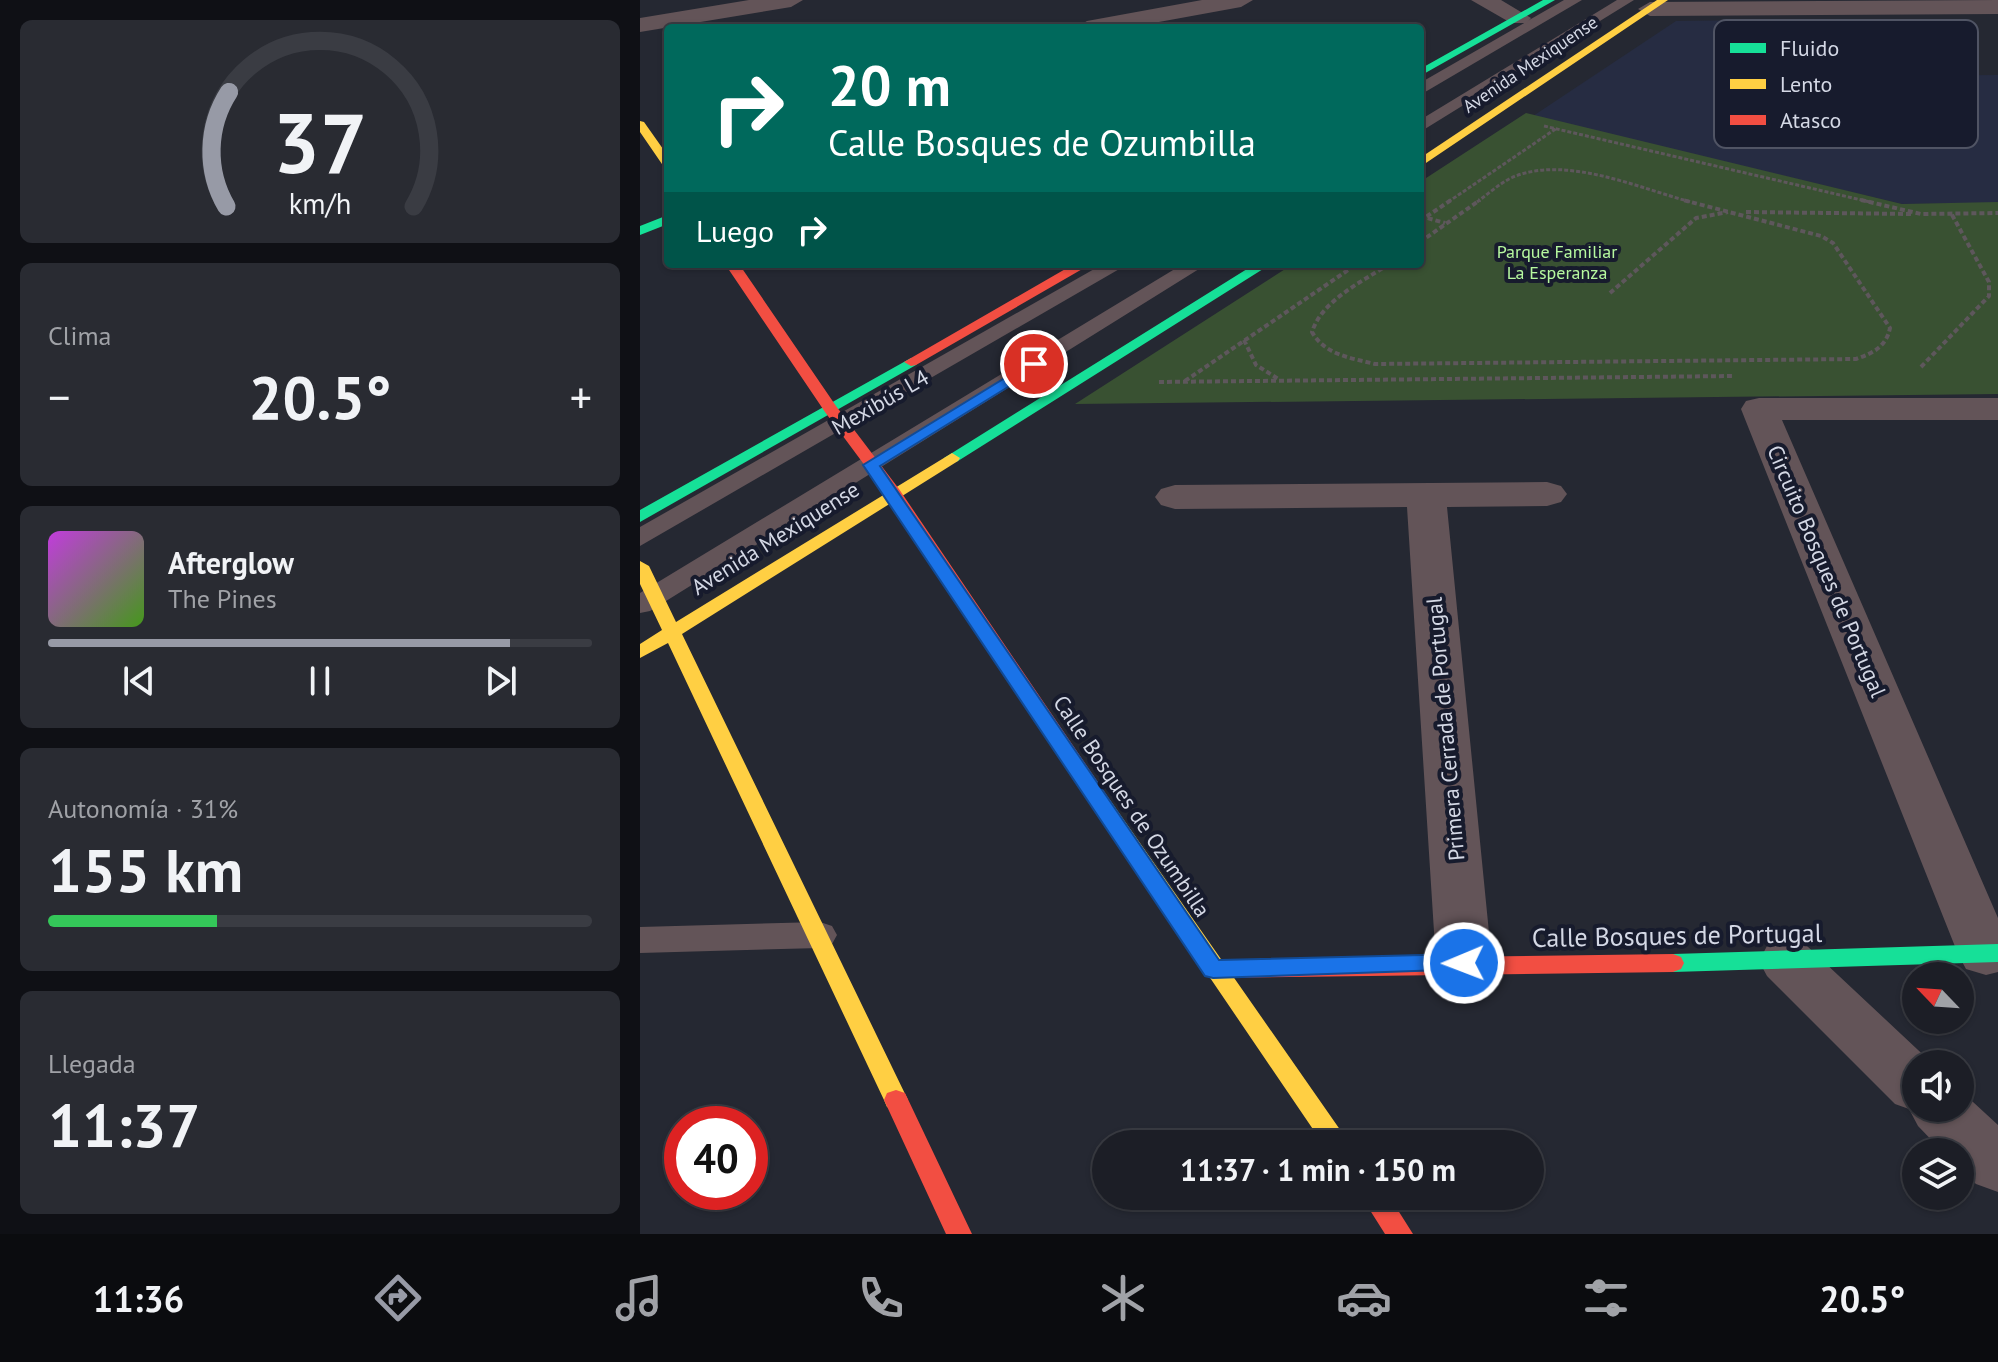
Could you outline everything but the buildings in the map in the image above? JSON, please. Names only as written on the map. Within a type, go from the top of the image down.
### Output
[{"type":"main road","name":"Avenida Mexiquense","points":[[1424,71],[1550,0]]},
{"type":"main road","name":"Avenida Mexiquense","points":[[1424,160],[1656,4]]},
{"type":"main road","points":[[640,124],[664,159]]},
{"type":"main road","points":[[640,231],[664,221]]},
{"type":"main road","name":"Calle Bosques de Ozumbilla","points":[[735,268],[836,416],[893,492],[1213,969],[1327,1130]]},
{"type":"main road","points":[[640,517],[836,416],[1077,268]]},
{"type":"main road","name":"Avenida Mexiquense","points":[[640,652],[1258,268]]},
{"type":"main road","points":[[640,566],[647,600],[673,631],[820,935],[959,1234]]},
{"type":"main road","name":"Calle Bosques de Portugal","points":[[1213,969],[1464,963],[1787,961],[1992,954]]},
{"type":"main road","points":[[1384,1210],[1400,1234]]},
{"type":"street","points":[[640,25],[791,0]]},
{"type":"street","points":[[1109,24],[1241,0]]},
{"type":"street","points":[[1483,0],[1519,18]]},
{"type":"street","points":[[1656,4],[1998,7]]},
{"type":"street","name":"Circuito Bosques de Portugal","points":[[1992,954],[1759,409],[1998,409]]},
{"type":"street","points":[[1175,497],[1547,494]]},
{"type":"street","name":"Primera Cerrada de Portugal","points":[[1426,495],[1464,963]]},
{"type":"street","points":[[1787,961],[1902,1072]]},
{"type":"street","points":[[1953,1122],[1998,1165]]},
{"type":"lane","points":[[1424,88],[1575,0]]},
{"type":"lane","points":[[1424,125],[1627,0]]},
{"type":"lane","name":"Mexibús L4","points":[[640,538],[836,416],[1111,268]]},
{"type":"lane","points":[[647,600],[1191,268]]},
{"type":"lane","points":[[640,940],[820,935]]},
{"type":"path","points":[[1493,114],[1921,214]]},
{"type":"path","points":[[1424,217],[1557,128]]},
{"type":"path","points":[[1383,268],[1318,313],[1311,327],[1312,340],[1322,350],[1375,364],[1856,359],[1875,353],[1888,340],[1890,328],[1833,243],[1801,228],[1576,172],[1538,170],[1511,178],[1424,239]]},
{"type":"path","points":[[1610,293],[1696,218],[1736,212],[1998,213]]},
{"type":"path","points":[[1919,369],[1989,296],[1989,282],[1951,213]]},
{"type":"path","points":[[1424,218],[1446,224]]},
{"type":"path","points":[[1184,381],[1351,268]]},
{"type":"path","points":[[1989,296],[1998,298]]},
{"type":"path","points":[[1244,340],[1247,357],[1260,370],[1281,380]]},
{"type":"path","points":[[1077,382],[1747,376]]},
{"type":"shaded area","points":[[1676,21],[1714,21],[1714,148],[1978,148],[1978,75],[1998,75],[1998,203],[1902,204],[1533,116]]},
{"type":"green space","name":"Parque Familiar La Esperanza","points":[[1526,113],[1902,204],[1998,202],[1998,394],[1075,404],[1287,268],[1424,268],[1424,179]]},
{"type":"traffic: fast","points":[[1424,71],[1550,0]]},
{"type":"traffic: fast","points":[[640,231],[664,221]]},
{"type":"traffic: fast","points":[[952,458],[1258,268]]},
{"type":"traffic: fast","points":[[640,517],[911,362]]},
{"type":"traffic: fast","points":[[1673,963],[1998,953]]},
{"type":"traffic: slow","points":[[1424,160],[1663,0]]},
{"type":"traffic: slow","points":[[640,124],[664,159]]},
{"type":"traffic: slow","points":[[640,652],[952,458]]},
{"type":"traffic: slow","points":[[640,566],[896,1100]]},
{"type":"traffic: slow","points":[[1103,805],[1327,1130]]},
{"type":"traffic: jam","points":[[735,268],[830,409],[893,492],[1103,805]]},
{"type":"traffic: jam","points":[[911,362],[1077,268]]},
{"type":"traffic: jam","points":[[1213,969],[1673,963]]},
{"type":"traffic: jam","points":[[896,1100],[959,1234]]},
{"type":"traffic: jam","points":[[1384,1210],[1400,1234]]},
{"type":"route","points":[[1034,364],[871,465],[893,492],[1213,969],[1464,963]]}]
